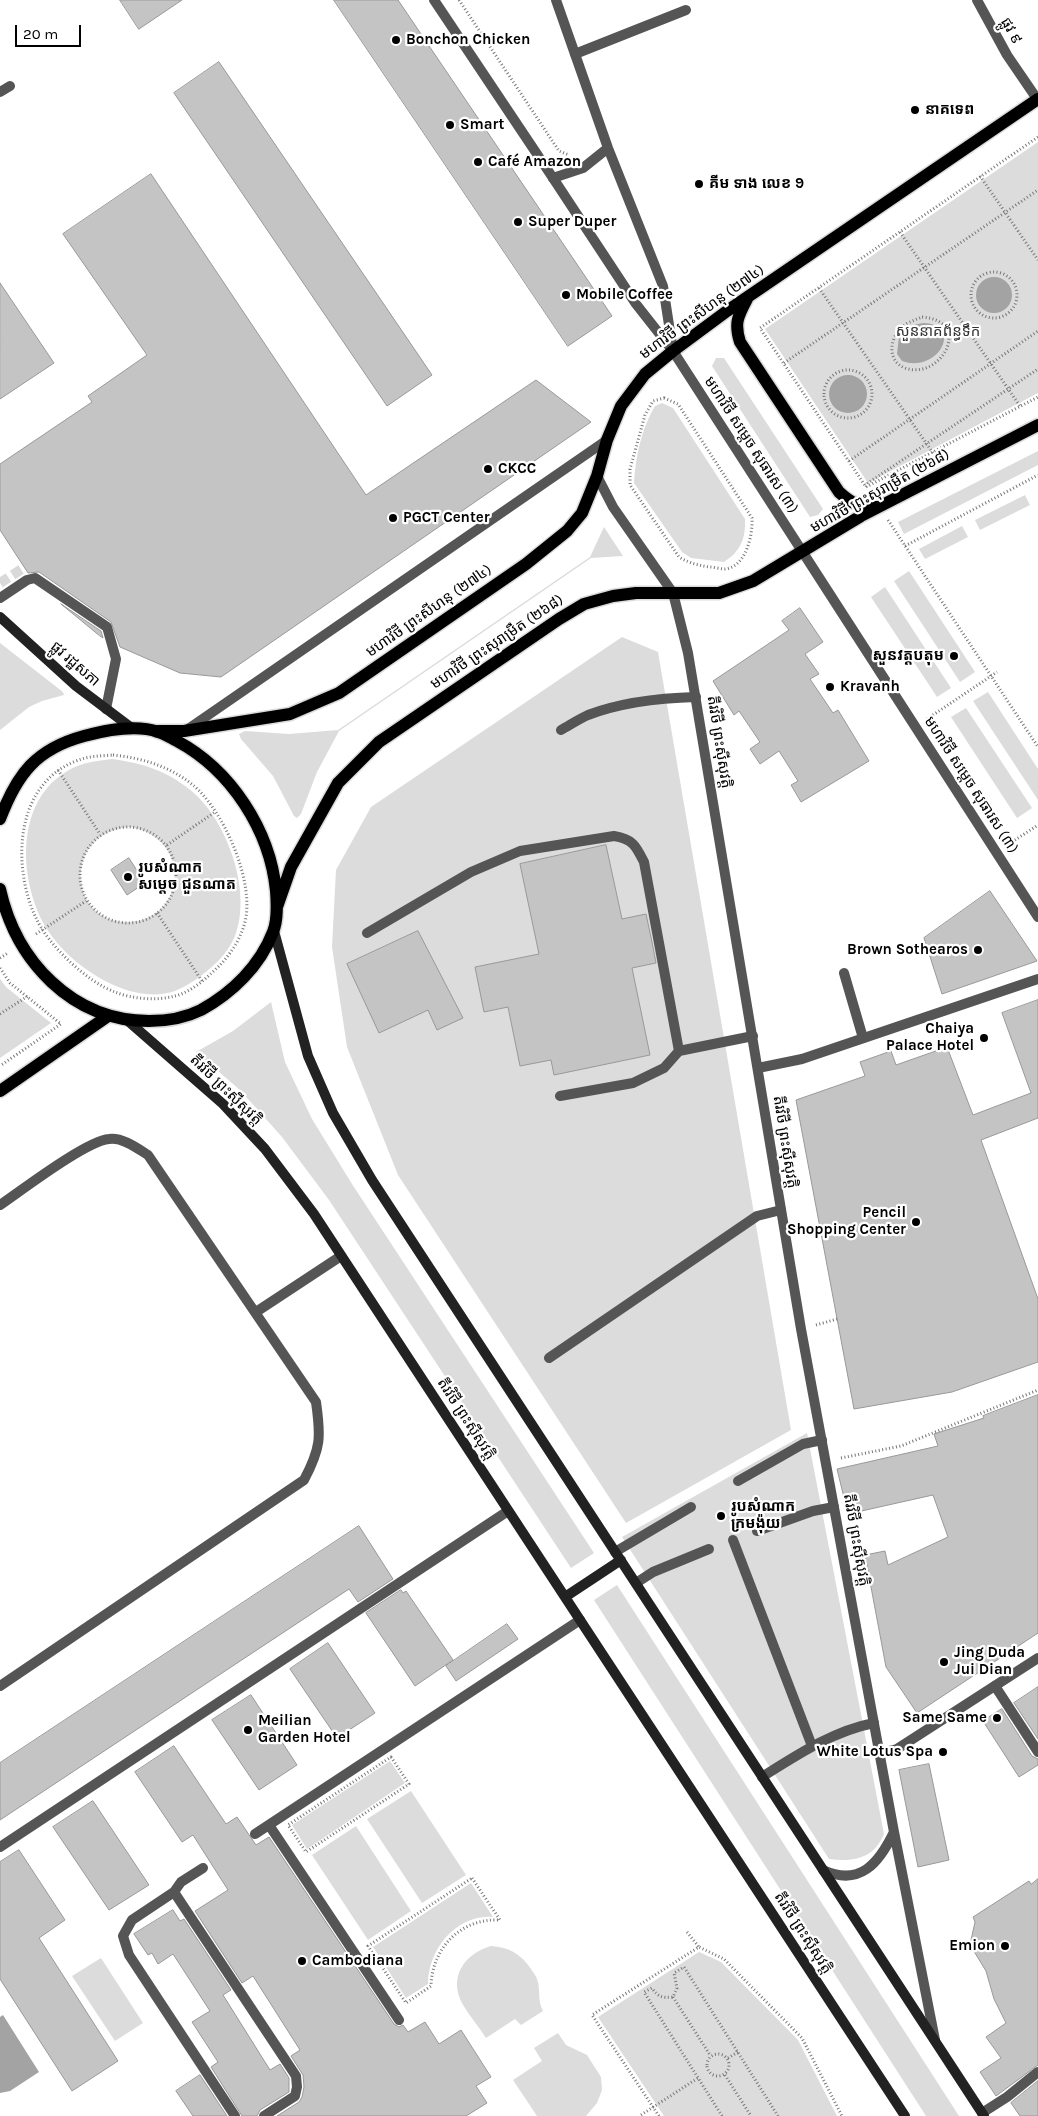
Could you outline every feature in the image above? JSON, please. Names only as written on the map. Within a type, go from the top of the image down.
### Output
[{"type":"main road","name":"មហាវិថី ព្រះសីហនុ (២៧៤)","points":[[158,732],[184,732],[290,714],[339,693],[526,564],[567,531],[582,513],[598,476],[607,440],[621,406],[645,374],[673,351],[748,297],[1038,99]]},
{"type":"main road","points":[[748,297],[737,319],[740,342],[839,492],[850,503],[861,507],[879,506]]},
{"type":"main road","name":"មហាវិថី ព្រះសុរាម្រឹត (២៦៨)","points":[[278,907],[291,867],[338,783],[379,742],[559,619],[584,604],[620,595],[719,593],[736,588],[753,581],[879,506],[1038,425]]},
{"type":"main road","name":"ផ្លូវ រដ្ឋសភា","points":[[0,617],[76,686],[133,729]]},
{"type":"main road","points":[[0,819],[8,799],[23,772],[46,752],[75,739],[104,731],[133,729],[158,732],[194,750],[221,772],[240,798],[255,820],[268,850],[274,874],[278,907],[274,931],[260,957],[239,984],[217,1002],[189,1016],[161,1021],[128,1021],[108,1016],[75,1002],[57,988],[37,968],[9,922],[0,889]]},
{"type":"main road","name":"តីរវិថី ព្រះស៊ីសុវត្តិ","points":[[274,931],[308,1056],[333,1113],[372,1180],[983,2115]]},
{"type":"main road","points":[[0,1091],[108,1016]]},
{"type":"main road","name":"តីរវិថី ព្រះស៊ីសុវត្តិ","points":[[128,1021],[223,1104],[265,1149],[314,1214],[905,2116]]},
{"type":"main road","points":[[565,1597],[618,1556]]},
{"type":"street","points":[[434,0],[636,304],[673,351]]},
{"type":"street","name":"មហាវិថី សម្តេច សុធារស (៣)","points":[[556,0],[608,148],[663,286],[673,351],[1038,917]]},
{"type":"street","name":"ផ្លូវ ៩","points":[[977,0],[1007,55],[1038,99]]},
{"type":"street","points":[[575,54],[686,10]]},
{"type":"street","points":[[0,92],[10,86]]},
{"type":"street","points":[[553,178],[583,168],[608,148]]},
{"type":"street","points":[[184,732],[607,440]]},
{"type":"street","name":"តីរវិថី ព្រះស៊ីសុវត្តិ","points":[[598,476],[612,507],[673,593],[688,653],[801,1330],[894,1832],[935,2041]]},
{"type":"street","points":[[0,598],[26,580],[35,578],[107,626],[116,659],[106,709]]},
{"type":"street","points":[[561,730],[587,716],[614,707],[674,697],[696,696]]},
{"type":"street","points":[[367,933],[471,872],[520,851],[614,836],[627,838],[636,847],[644,862],[678,1050]]},
{"type":"street","points":[[844,973],[863,1038]]},
{"type":"street","points":[[758,1068],[802,1059],[1038,979]]},
{"type":"street","points":[[560,1096],[633,1082],[664,1068],[678,1050],[752,1036]]},
{"type":"street","points":[[0,1205],[86,1147],[109,1138],[129,1143],[148,1155],[316,1402],[320,1431],[316,1457],[304,1480],[0,1686]]},
{"type":"street","points":[[549,1358],[757,1216],[781,1210]]},
{"type":"street","points":[[256,1312],[341,1256]]},
{"type":"street","points":[[738,1481],[803,1444],[822,1440]]},
{"type":"street","points":[[618,1556],[691,1507]]},
{"type":"street","points":[[757,1531],[813,1511],[834,1507]]},
{"type":"street","points":[[0,1847],[508,1511]]},
{"type":"street","points":[[733,1540],[812,1746]]},
{"type":"street","points":[[636,1583],[653,1572],[709,1549]]},
{"type":"street","points":[[255,1834],[580,1620]]},
{"type":"street","points":[[880,1754],[897,1749],[1038,1658]]},
{"type":"street","points":[[995,1686],[1038,1752]]},
{"type":"street","points":[[762,1777],[812,1746],[874,1722]]},
{"type":"street","points":[[269,1825],[398,2020]]},
{"type":"street","points":[[823,1870],[835,1875],[850,1875],[864,1871],[877,1862],[894,1832]]},
{"type":"street","points":[[203,1868],[181,1882],[174,1892],[132,1920],[123,1936],[129,1955],[235,2116]]},
{"type":"street","points":[[174,1892],[296,2076],[297,2087],[295,2096],[264,2116]]},
{"type":"street","points":[[983,2115],[1038,2072]]},
{"type":"path","points":[[459,0],[559,151],[573,155]]},
{"type":"path","points":[[1038,137],[760,328],[1038,747]]},
{"type":"path","points":[[980,176],[1038,260]]},
{"type":"path","points":[[784,363],[1038,190]]},
{"type":"path","points":[[900,232],[1020,406]]},
{"type":"path","points":[[989,272],[1006,274],[1014,282],[1018,298],[1010,312],[994,318],[985,316],[976,309],[972,294],[976,280],[989,272]]},
{"type":"path","points":[[818,288],[933,452]]},
{"type":"path","points":[[922,317],[934,318],[943,323],[950,335],[945,352],[938,361],[930,366],[919,369],[909,369],[895,362],[892,356],[891,345],[895,335],[902,326],[922,317]]},
{"type":"path","points":[[849,461],[1038,331]]},
{"type":"path","points":[[866,487],[868,482],[1038,369]]},
{"type":"path","points":[[845,370],[854,370],[868,380],[872,392],[871,401],[867,409],[861,414],[848,418],[840,417],[828,408],[824,398],[824,389],[832,376],[845,370]]},
{"type":"path","points":[[866,487],[1038,397]]},
{"type":"path","points":[[664,398],[678,404],[752,518],[753,527],[742,559],[726,569],[691,564],[679,557],[630,485],[630,469],[645,415],[653,401],[664,398]]},
{"type":"path","points":[[905,546],[1038,475]]},
{"type":"path","points":[[915,726],[997,672]]},
{"type":"path","points":[[113,755],[140,758],[166,768],[193,786],[215,812],[232,840],[239,861],[246,900],[245,920],[239,938],[229,956],[202,981],[176,996],[153,999],[115,992],[95,982],[73,964],[42,930],[36,918],[22,872],[22,828],[29,807],[44,784],[58,770],[75,761],[89,757],[113,755]]},
{"type":"path","points":[[58,770],[100,834]]},
{"type":"path","points":[[167,845],[215,812]]},
{"type":"path","points":[[996,852],[1038,825]]},
{"type":"path","points":[[120,827],[140,828],[157,836],[167,845],[175,862],[176,882],[173,893],[157,913],[147,919],[130,923],[115,922],[102,916],[86,901],[79,880],[79,868],[84,854],[100,834],[120,827]]},
{"type":"path","points":[[0,958],[86,901]]},
{"type":"path","points":[[157,913],[202,981]]},
{"type":"path","points":[[0,968],[10,983],[61,1024],[0,1066]]},
{"type":"path","points":[[0,1014],[28,996]]},
{"type":"path","points":[[801,1330],[837,1319]]},
{"type":"path","points":[[826,1461],[901,1446],[1038,1390]]},
{"type":"path","points":[[391,1757],[409,1784],[306,1852],[288,1824],[391,1757]]},
{"type":"path","points":[[472,1878],[500,1920],[488,1920],[468,1925],[451,1936],[438,1952],[432,1972],[431,1986],[406,2002],[368,1946],[472,1878]]},
{"type":"path","points":[[687,1932],[699,1947],[724,1959],[802,2038],[842,2116]]},
{"type":"path","points":[[659,2116],[592,2015],[699,1947]]},
{"type":"path","points":[[673,1997],[677,1988],[674,1973],[684,1967],[778,2116]]},
{"type":"path","points":[[673,1997],[663,1998],[656,1994],[652,1988],[644,1992],[722,2116]]},
{"type":"path","points":[[673,1997],[710,2055]]},
{"type":"path","points":[[728,2058],[738,2052]]},
{"type":"path","points":[[721,2053],[728,2058],[730,2067],[724,2075],[715,2077],[708,2071],[706,2062],[710,2055],[721,2053]]},
{"type":"path","points":[[724,2075],[750,2116]]},
{"type":"path","points":[[641,2116],[698,2078]]},
{"type":"green space","name":"សួននាគព័ន្ធទឹក","points":[[1038,142],[1038,393],[868,483],[765,329]]},
{"type":"green space","points":[[716,358],[724,358],[823,509],[818,515],[810,517],[712,366]]},
{"type":"green space","points":[[662,403],[673,408],[745,519],[741,544],[734,554],[724,562],[691,558],[682,552],[634,483],[636,463],[643,433],[655,406]]},
{"type":"green space","points":[[1038,451],[1038,465],[904,534],[898,522]]},
{"type":"green space","points":[[1025,495],[1030,505],[980,530],[975,520]]},
{"type":"green space","points":[[962,526],[968,537],[925,559],[919,549]]},
{"type":"green space","points":[[604,527],[623,556],[591,558],[339,731],[317,772],[301,814],[297,818],[294,816],[273,776],[241,739],[239,734],[245,731],[289,734],[338,730],[590,557]]},
{"type":"green space","points":[[909,571],[975,672],[960,682],[894,581]]},
{"type":"green space","points":[[885,587],[951,688],[937,697],[871,597]]},
{"type":"green space","points":[[622,637],[658,652],[791,1430],[626,1523],[398,1175],[347,1047],[332,947],[336,870],[371,807]]},
{"type":"green space","points":[[0,643],[63,692],[64,695],[29,707],[0,730]]},
{"type":"green space","points":[[988,692],[1038,769],[1038,800],[973,701]]},
{"type":"green space","points":[[966,708],[1032,808],[1017,818],[951,717]]},
{"type":"green space","points":[[112,759],[153,768],[180,782],[189,789],[214,817],[225,836],[233,856],[241,898],[240,918],[232,943],[213,966],[195,980],[175,991],[157,994],[138,993],[101,979],[84,967],[68,954],[45,926],[36,907],[30,886],[26,863],[27,841],[31,820],[39,800],[51,783],[74,767],[95,761]],"holes":[[[130,827],[150,834],[164,846],[172,861],[175,878],[171,894],[162,908],[148,918],[129,922],[109,919],[94,909],[84,894],[81,877],[83,860],[92,844],[108,833]]]},
{"type":"green space","points":[[0,979],[6,987],[51,1023],[0,1058]]},
{"type":"green space","points":[[271,1002],[285,1062],[312,1119],[352,1184],[594,1553],[571,1568],[329,1200],[282,1137],[240,1090],[196,1052],[233,1031]]},
{"type":"green space","points":[[807,1433],[884,1834],[875,1849],[869,1854],[846,1860],[829,1859],[622,1537]]},
{"type":"green space","points":[[617,1585],[959,2116],[926,2116],[594,1600]]},
{"type":"green space","points":[[390,1761],[405,1783],[307,1849],[292,1825]]},
{"type":"green space","points":[[411,1791],[466,1875],[422,1903],[367,1819]]},
{"type":"green space","points":[[356,1826],[411,1911],[368,1940],[312,1855]]},
{"type":"green space","points":[[471,1883],[493,1917],[467,1921],[456,1928],[439,1947],[433,1959],[429,1971],[428,1984],[406,1998],[373,1947]]},
{"type":"green space","points":[[491,1946],[514,1952],[527,1964],[537,1979],[543,2011],[521,2025],[515,2019],[486,2038],[465,2009],[457,1990],[457,1981],[463,1965],[468,1959],[482,1949]]},
{"type":"green space","points":[[699,1952],[721,1962],[798,2040],[837,2116],[664,2116],[598,2017]]},
{"type":"green space","points":[[101,1958],[143,2023],[115,2041],[72,1976]]},
{"type":"green space","points":[[558,2033],[566,2045],[587,2055],[601,2077],[602,2090],[597,2103],[586,2116],[537,2116],[513,2080],[542,2061],[534,2048]]},
{"type":"shaded area","points":[[994,277],[1001,278],[1007,282],[1011,288],[1011,302],[1007,308],[1001,312],[994,313],[987,312],[981,308],[977,302],[976,295],[977,288],[981,282],[987,278]]},
{"type":"shaded area","points":[[923,323],[935,325],[942,331],[944,339],[942,347],[936,355],[927,361],[915,363],[902,361],[897,354],[899,337],[913,325]]},
{"type":"shaded area","points":[[848,375],[861,381],[867,394],[861,407],[848,413],[835,407],[829,394],[835,381]]},
{"type":"shaded area","points":[[3,2015],[39,2072],[10,2091],[0,2093],[0,2017]]},
{"type":"building","points":[[120,0],[182,0],[139,29]]},
{"type":"building","points":[[334,0],[398,0],[612,316],[568,346]]},
{"type":"building","points":[[219,62],[432,375],[387,406],[174,93]]},
{"type":"building","points":[[151,174],[366,495],[536,380],[591,422],[221,677],[180,673],[120,647],[111,622],[39,572],[28,573],[0,530],[0,464],[92,402],[88,396],[147,355],[63,234]]},
{"type":"building","points":[[0,283],[54,363],[0,399]]},
{"type":"building","points":[[61,604],[101,631],[103,638],[100,636]]},
{"type":"building","points":[[800,608],[823,642],[805,654],[819,674],[810,679],[833,713],[838,710],[869,761],[801,802],[791,785],[798,781],[779,751],[760,764],[750,749],[760,742],[739,711],[734,715],[713,681],[789,630],[782,621]]},
{"type":"building","points":[[606,845],[622,919],[646,914],[652,942],[656,963],[632,968],[650,1055],[554,1075],[551,1060],[520,1066],[508,1007],[484,1012],[475,967],[539,954],[520,864]]},
{"type":"building","points":[[129,858],[145,883],[127,895],[111,870]]},
{"type":"building","name":"Brown Sothearos","points":[[990,891],[1037,961],[942,994],[924,938]]},
{"type":"building","points":[[418,931],[463,1018],[437,1030],[428,1010],[379,1033],[347,964]]},
{"type":"building","name":"Pencil Shopping Center","points":[[1038,1000],[1038,1118],[981,1140],[1038,1299],[1038,1362],[952,1392],[854,1409],[796,1100],[865,1076],[860,1062],[891,1051],[896,1065],[947,1047],[973,1115],[1031,1093],[1002,1013]]},
{"type":"building","points":[[1038,1395],[1038,1633],[917,1713],[886,1667],[865,1555],[885,1551],[888,1565],[948,1537],[933,1495],[848,1514],[837,1469],[938,1446],[934,1434],[984,1418],[983,1416]]},
{"type":"building","points":[[359,1526],[393,1579],[358,1602],[349,1589],[0,1820],[0,1763]]},
{"type":"building","points":[[401,1590],[403,1593],[406,1591],[453,1660],[415,1686],[366,1613]]},
{"type":"building","points":[[507,1624],[518,1639],[456,1681],[446,1666]]},
{"type":"building","points":[[328,1643],[375,1713],[337,1738],[290,1669]]},
{"type":"building","points":[[1038,1687],[1038,1739],[1014,1703]]},
{"type":"building","points":[[251,1695],[297,1765],[259,1790],[212,1720]]},
{"type":"building","points":[[1002,1709],[1032,1756],[1038,1759],[1038,1765],[1019,1777],[983,1721]]},
{"type":"building","name":"Cambodiana","points":[[174,1746],[226,1824],[237,1817],[256,1845],[269,1837],[394,2024],[399,2027],[403,2025],[408,2032],[425,2022],[439,2044],[461,2030],[491,2077],[476,2086],[487,2103],[466,2116],[277,2116],[299,2102],[302,2097],[304,2087],[303,2075],[291,2056],[300,2050],[253,1976],[242,1983],[195,1911],[228,1890],[193,1835],[182,1842],[135,1772]]},
{"type":"building","points":[[929,1764],[949,1860],[918,1867],[899,1770]]},
{"type":"building","points":[[93,1801],[149,1885],[109,1910],[53,1827]]},
{"type":"building","points":[[19,1850],[65,1920],[39,1938],[118,2061],[72,2091],[0,1979],[0,1862]]},
{"type":"building","name":"Emion","points":[[1038,1879],[1038,2065],[996,2096],[980,2072],[1001,2058],[986,2037],[1006,2023],[994,1999],[986,1971],[975,1953],[971,1940],[975,1922],[973,1917],[1029,1881],[1031,1884]]},
{"type":"building","points":[[173,1910],[180,1921],[184,1919],[231,1990],[223,1995],[270,2070],[280,2064],[289,2078],[289,2092],[260,2110],[257,2116],[242,2116],[211,2067],[218,2062],[192,2022],[210,2011],[173,1954],[158,1964],[152,1953],[148,1955],[134,1934]]},
{"type":"building","points":[[200,2075],[227,2116],[193,2116],[176,2091]]},
{"type":"building","points":[[1038,2081],[1038,2116],[1020,2116],[1011,2103]]},
{"type":"tunnel","points":[[0,583],[25,567]]},
{"type":"place","name":"Bonchon Chicken","points":[[396,40]]},
{"type":"place","name":"នាគទេព","points":[[915,110]]},
{"type":"place","name":"Smart","points":[[450,125]]},
{"type":"place","name":"Café Amazon","points":[[478,162]]},
{"type":"place","name":"គីម ទាង លេខ 9","points":[[699,184]]},
{"type":"place","name":"Super Duper","points":[[518,222]]},
{"type":"place","name":"Mobile Coffee","points":[[566,295]]},
{"type":"place","name":"CKCC","points":[[488,469]]},
{"type":"place","name":"PGCT Center","points":[[393,518]]},
{"type":"place","name":"សួនវត្តបតុម","points":[[954,656]]},
{"type":"place","name":"Kravanh","points":[[830,687]]},
{"type":"place","name":"រូបសំណាក សម្ដេច ជួនណាត","points":[[128,877]]},
{"type":"place","name":"Brown Sothearos","points":[[978,950]]},
{"type":"place","name":"Chaiya Palace Hotel","points":[[984,1038]]},
{"type":"place","name":"Pencil Shopping Center","points":[[916,1222]]},
{"type":"place","name":"រូបសំណាក ក្រមង៉ុយ","points":[[721,1516]]},
{"type":"place","name":"Jing Duda Jui Dian","points":[[944,1662]]},
{"type":"place","name":"Same Same","points":[[997,1718]]},
{"type":"place","name":"Meilian Garden Hotel","points":[[248,1730]]},
{"type":"place","name":"White Lotus Spa","points":[[943,1752]]},
{"type":"place","name":"Emion","points":[[1005,1946]]},
{"type":"place","name":"Cambodiana","points":[[302,1961]]}]
